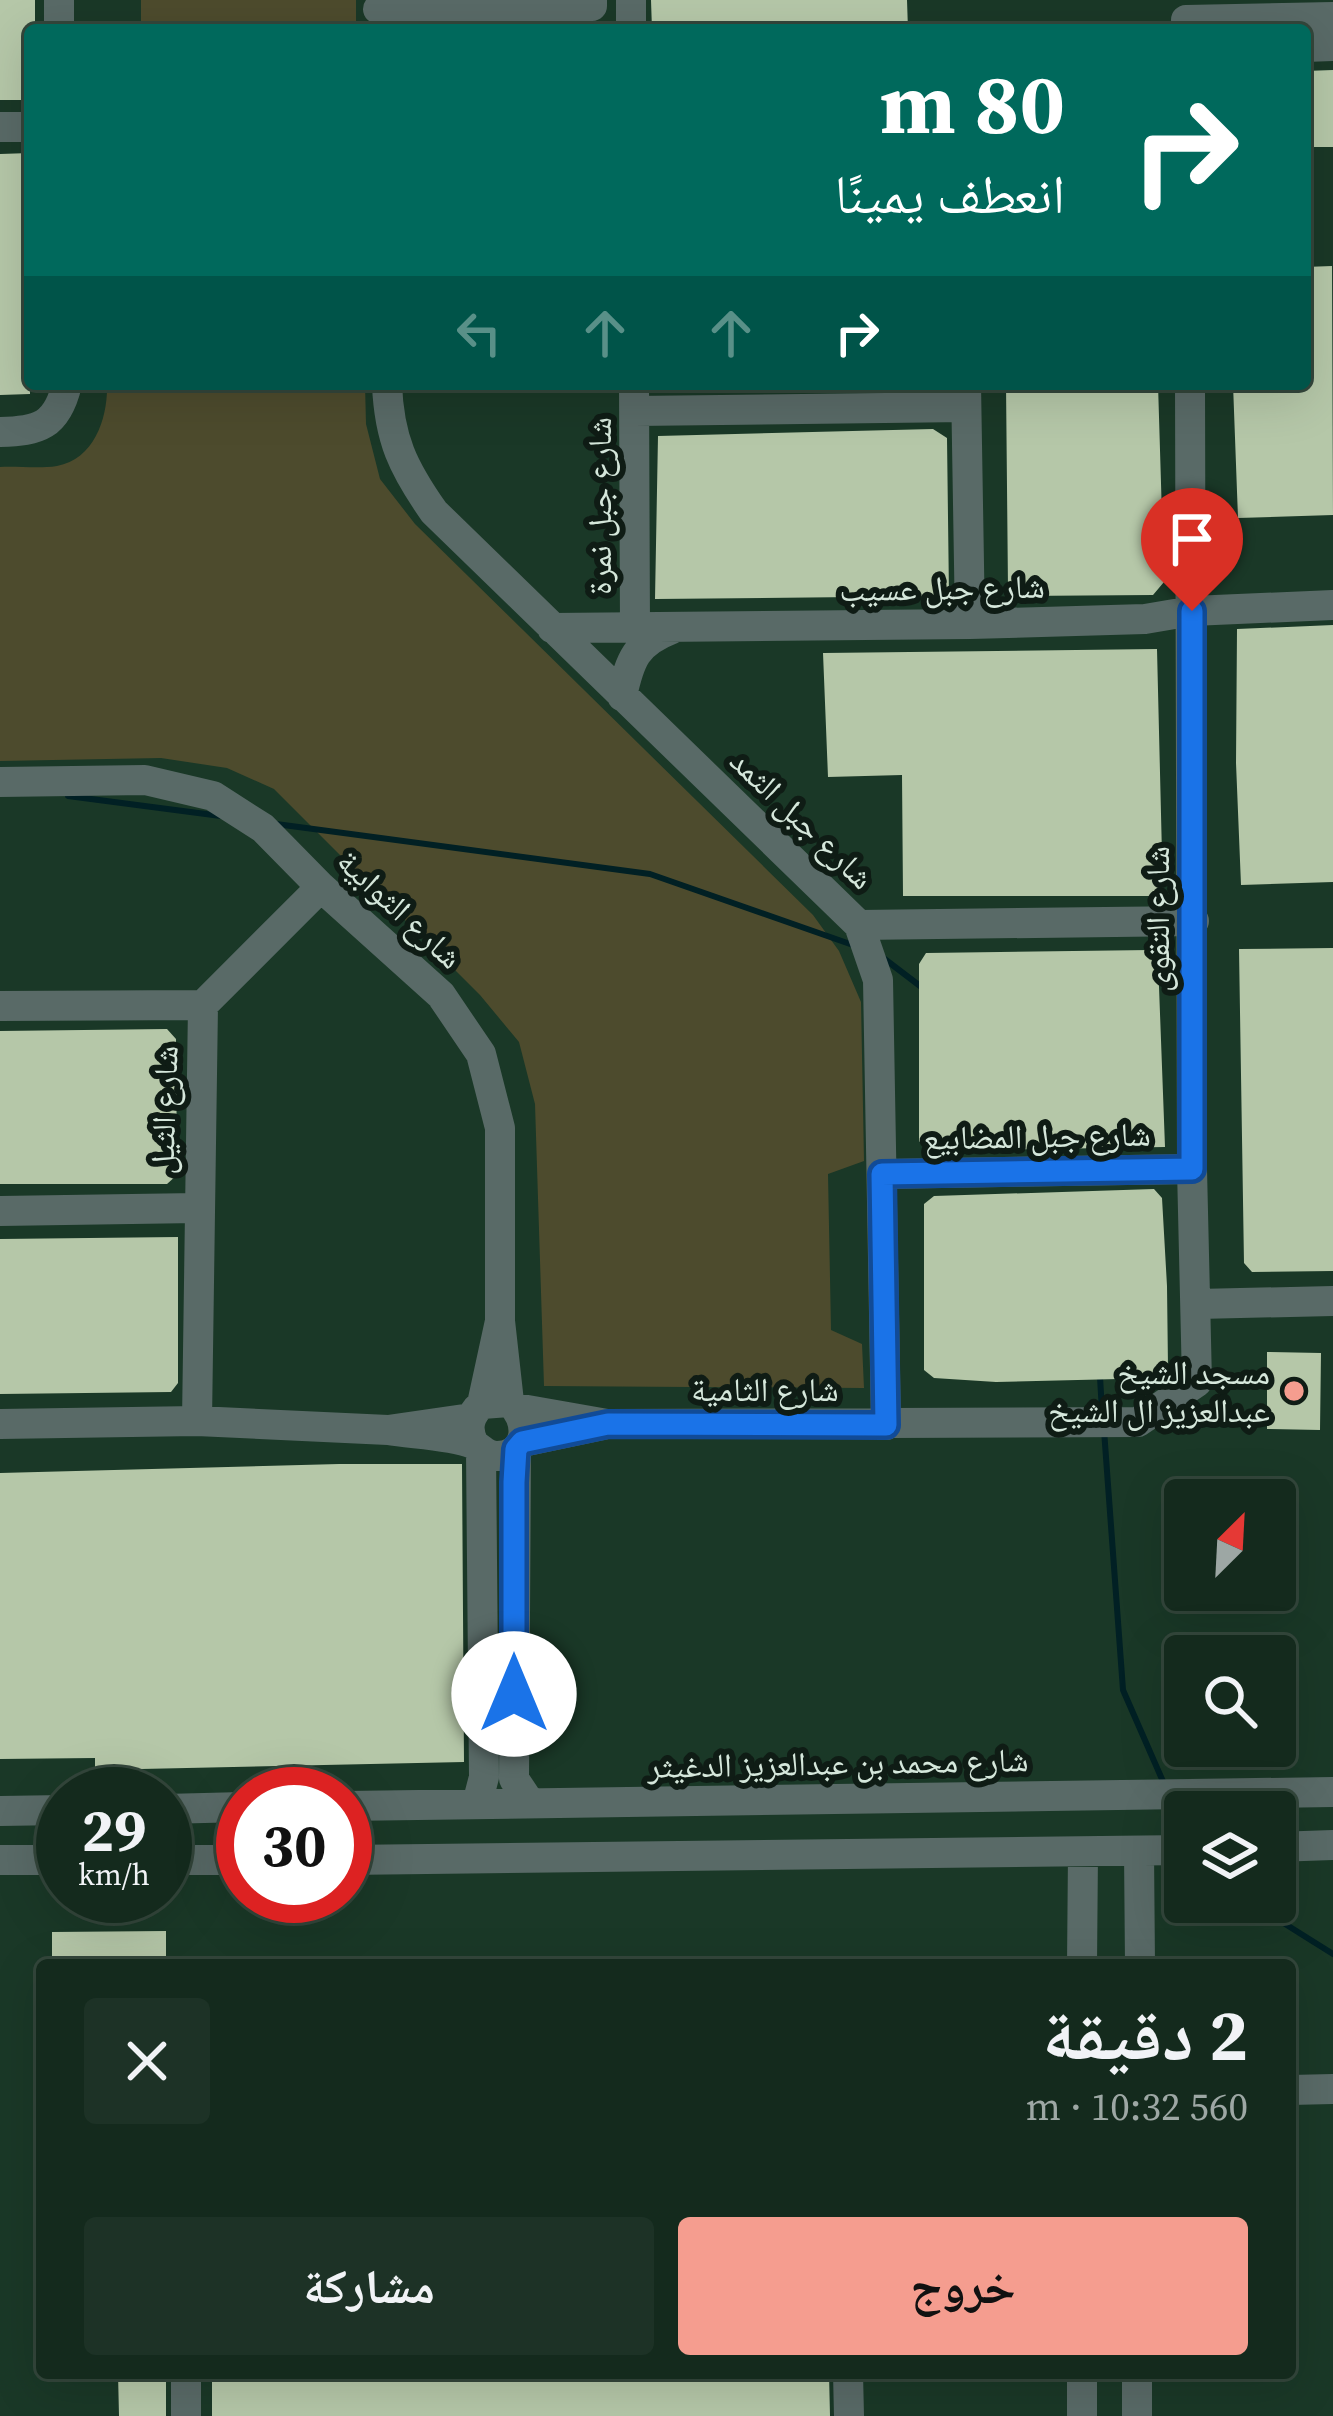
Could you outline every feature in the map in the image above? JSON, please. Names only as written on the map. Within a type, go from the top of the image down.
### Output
[{"type":"street","points":[[378,13],[592,6],[592,0]]},
{"type":"street","points":[[1186,17],[1333,16]]},
{"type":"street","points":[[0,432],[34,431],[54,416],[65,390]]},
{"type":"street","name":"شارع جبل الثمد","points":[[388,390],[388,413],[402,467],[434,512],[859,925],[878,980],[886,1425]]},
{"type":"street","name":"شارع التقوى","points":[[1138,1422],[1197,1382],[1190,390]]},
{"type":"street","points":[[635,398],[966,396],[970,625]]},
{"type":"street","name":"شارع جبل نمرة","points":[[635,398],[635,628]]},
{"type":"street","name":"شارع جبل عسيب","points":[[552,628],[970,625],[1145,619],[1192,611],[1333,605]]},
{"type":"street","points":[[622,696],[630,662],[650,638],[675,628]]},
{"type":"street","name":"شارع الثوابية","points":[[0,782],[146,780],[213,796],[263,828],[441,995],[481,1054],[500,1128],[500,1321],[491,1436]]},
{"type":"street","points":[[202,1005],[321,887]]},
{"type":"street","points":[[859,925],[1193,921]]},
{"type":"street","name":"شارع الثيل","points":[[0,1006],[202,1005],[197,1420]]},
{"type":"street","name":"شارع جبل المضابيع","points":[[882,1174],[1192,1169]]},
{"type":"street","points":[[0,1211],[197,1208]]},
{"type":"street","points":[[1198,1304],[1333,1301]]},
{"type":"street","points":[[0,1424],[197,1420],[491,1436],[608,1424]]},
{"type":"street","name":"شارع الثامية","points":[[608,1424],[1138,1422]]},
{"type":"street","points":[[491,1436],[499,1456],[519,1445],[608,1424]]},
{"type":"street","points":[[491,1436],[514,1779],[530,1803]]},
{"type":"street","points":[[477,1804],[484,1777],[491,1436]]},
{"type":"street","name":"شارع محمد بن عبدالعزيز الدغيثر","points":[[372,1806],[1333,1792]]},
{"type":"street","points":[[0,1811],[36,1810]]},
{"type":"street","points":[[1296,1847],[1333,1846]]},
{"type":"street","points":[[372,1860],[1164,1850]]},
{"type":"street","points":[[1139,1851],[1140,1959]]},
{"type":"street","points":[[1082,1959],[1083,1852]]},
{"type":"street","points":[[0,1860],[36,1860]]},
{"type":"street","points":[[1296,2090],[1333,2089]]},
{"type":"street","points":[[186,2379],[186,2416]]},
{"type":"street","points":[[848,2379],[849,2416]]},
{"type":"street","points":[[1082,2379],[1082,2416]]},
{"type":"street","points":[[1137,2379],[1137,2416]]},
{"type":"shaded area","points":[[141,0],[356,0],[356,24],[141,24]]},
{"type":"shaded area","points":[[107,390],[365,390],[366,424],[380,479],[415,524],[813,915],[839,951],[861,1002],[864,1161],[828,1174],[831,1330],[862,1344],[864,1388],[544,1386],[535,1104],[519,1042],[480,995],[274,789],[227,768],[161,758],[0,761],[0,467],[70,462],[90,446],[105,410]]},
{"type":"building","points":[[0,0],[35,0],[35,24],[24,24],[24,100],[0,100]]},
{"type":"building","points":[[651,0],[907,0],[908,24],[652,24]]},
{"type":"building","points":[[1333,70],[1333,147],[1311,147],[1311,71]]},
{"type":"building","points":[[24,153],[24,390],[30,394],[0,395],[0,154]]},
{"type":"building","points":[[1332,266],[1333,515],[1238,518],[1233,390],[1311,390],[1311,267]]},
{"type":"building","points":[[1006,390],[1158,390],[1164,582],[1153,595],[1017,596],[1008,589]]},
{"type":"building","points":[[933,429],[947,438],[949,596],[655,599],[658,436]]},
{"type":"building","points":[[1333,625],[1333,882],[1241,885],[1237,629]]},
{"type":"building","points":[[1157,649],[1163,896],[903,896],[902,775],[828,777],[823,653]]},
{"type":"building","points":[[1333,948],[1333,1271],[1252,1272],[1244,1263],[1239,949]]},
{"type":"building","points":[[1150,950],[1158,960],[1165,1147],[928,1151],[919,1141],[919,964],[926,953]]},
{"type":"building","points":[[167,1029],[176,1039],[177,1175],[167,1184],[0,1184],[0,1031]]},
{"type":"building","points":[[1154,1189],[1162,1198],[1167,1286],[1168,1368],[1160,1378],[996,1382],[934,1378],[924,1370],[924,1204],[934,1196]]},
{"type":"building","points":[[178,1237],[178,1383],[171,1392],[0,1394],[0,1239]]},
{"type":"building","name":"مسجد الشيخ عبدالعزيز ال الشيخ","points":[[1267,1352],[1321,1353],[1320,1430],[1267,1429]]},
{"type":"building","points":[[462,1464],[464,1762],[192,1768],[95,1767],[95,1758],[0,1759],[0,1473]]},
{"type":"building","points":[[166,1931],[166,1959],[52,1959],[52,1932]]},
{"type":"building","points":[[118,2379],[166,2379],[166,2416],[119,2416]]},
{"type":"building","points":[[212,2379],[829,2379],[830,2416],[212,2416]]},
{"type":"waterway","points":[[68,796],[221,816]]},
{"type":"waterway","points":[[276,824],[650,874],[853,945]]},
{"type":"waterway","points":[[882,957],[924,989]]},
{"type":"waterway","points":[[1100,1377],[1102,1411]]},
{"type":"waterway","points":[[1104,1430],[1123,1690],[1165,1786]]},
{"type":"waterway","points":[[1284,1923],[1333,1954]]},
{"type":"place","name":"مسجد الشيخ عبدالعزيز ال الشيخ","points":[[1294,1391]]},
{"type":"route","points":[[514,1694],[514,1482],[516,1449],[522,1442],[608,1424],[886,1425],[882,1174],[1192,1169],[1192,611]]}]
